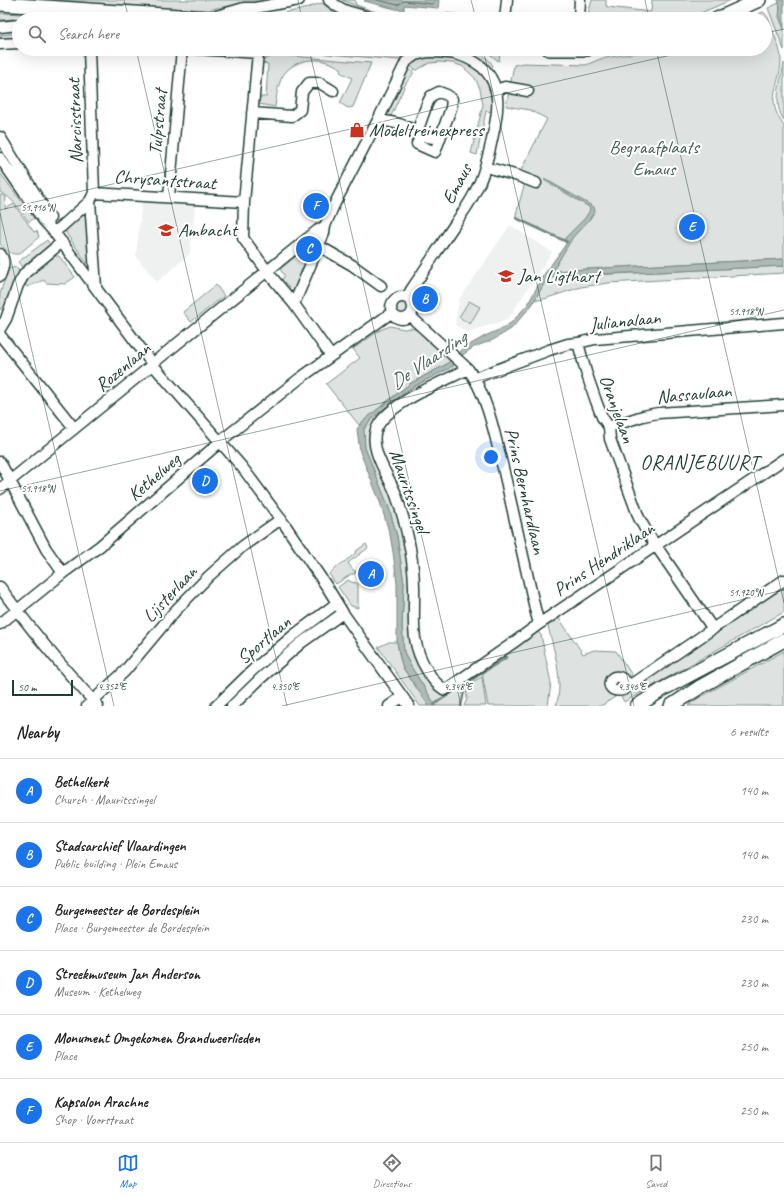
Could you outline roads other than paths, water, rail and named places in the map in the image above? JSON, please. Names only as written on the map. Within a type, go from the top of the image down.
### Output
[{"type":"main road","points":[[733,12],[760,0]]},
{"type":"main road","points":[[0,4],[69,12]]},
{"type":"main road","points":[[102,12],[124,12]]},
{"type":"main road","points":[[637,706],[665,688],[784,625]]},
{"type":"main road","points":[[670,706],[700,687],[784,640]]},
{"type":"street","points":[[230,12],[244,8],[255,8],[299,0]]},
{"type":"street","points":[[329,0],[336,6],[347,12]]},
{"type":"street","points":[[579,12],[580,0]]},
{"type":"street","points":[[505,12],[506,2]]},
{"type":"street","points":[[250,12],[255,8]]},
{"type":"street","points":[[0,27],[12,26]]},
{"type":"street","points":[[0,44],[12,43]]},
{"type":"street","name":"Narcisstraat","points":[[89,56],[92,197],[96,289]]},
{"type":"street","name":"Tulpstraat","points":[[169,197],[181,56]]},
{"type":"street","points":[[258,56],[244,202],[243,238],[294,304],[331,356]]},
{"type":"street","name":"Emaus","points":[[378,120],[406,62],[414,56]]},
{"type":"street","name":"Emaus","points":[[407,298],[476,192],[486,167],[498,111],[496,90],[488,73],[470,59],[462,56]]},
{"type":"street","points":[[252,113],[292,116],[300,110],[302,92],[309,83],[320,83],[333,91]]},
{"type":"street","points":[[496,90],[505,87],[528,91]]},
{"type":"street","points":[[439,92],[452,99],[451,108],[435,152],[417,144],[419,133],[431,96],[439,92]]},
{"type":"street","points":[[294,304],[320,244],[325,226],[333,207],[378,120],[408,127],[419,133]]},
{"type":"street","points":[[0,137],[51,220],[54,232]]},
{"type":"street","points":[[0,158],[44,221],[62,242],[96,289],[149,368],[221,442],[281,519],[343,613],[409,706]]},
{"type":"street","points":[[486,167],[536,183]]},
{"type":"street","points":[[54,232],[62,227],[92,197]]},
{"type":"street","name":"Chrysantstraat","points":[[92,197],[169,197],[244,202]]},
{"type":"street","name":"Rozenlaan","points":[[0,489],[267,270],[311,235],[325,226]]},
{"type":"street","points":[[311,235],[320,244],[381,286]]},
{"type":"street","points":[[0,329],[6,319],[18,285],[25,273],[62,242]]},
{"type":"street","points":[[0,276],[3,266],[2,257]]},
{"type":"street","points":[[400,297],[407,298],[413,306],[410,316],[406,319],[400,320],[395,318],[392,313],[391,306],[394,300],[400,297]]},
{"type":"street","name":"Kethelweg","points":[[0,624],[63,573],[106,541],[221,442],[299,380],[392,313]]},
{"type":"street","name":"Prins Bernhardlaan","points":[[410,316],[465,366],[475,378],[487,408],[495,437],[536,613],[540,624]]},
{"type":"street","name":"Julianalaan","points":[[475,378],[548,350],[568,344],[595,339],[784,323]]},
{"type":"street","points":[[0,335],[74,428]]},
{"type":"street","name":"Oranjelaan","points":[[578,343],[596,401],[602,417],[609,427],[610,439],[639,518],[713,629]]},
{"type":"street","name":"Mauritssingel","points":[[445,690],[435,683],[416,648],[414,629],[414,586],[410,546],[395,493],[377,454],[374,437],[379,422],[395,408],[465,366]]},
{"type":"street","name":"Nassaulaan","points":[[609,427],[643,416],[658,413],[784,405]]},
{"type":"street","name":"Prins Hendriklaan","points":[[445,690],[784,459]]},
{"type":"street","points":[[0,462],[46,549],[63,573]]},
{"type":"street","name":"Lijsterlaan","points":[[93,704],[124,672],[175,611],[209,576],[243,546],[281,519]]},
{"type":"street","points":[[629,685],[784,580]]},
{"type":"street","points":[[0,587],[93,704]]},
{"type":"street","name":"Sportlaan","points":[[216,706],[254,669],[288,640],[337,604]]},
{"type":"street","name":"Sportlaan","points":[[232,706],[262,677],[301,644],[343,613]]},
{"type":"street","points":[[389,706],[402,697]]},
{"type":"water","points":[[439,0],[438,8],[404,5],[404,11],[364,1]]},
{"type":"water","points":[[778,0],[784,0],[784,29],[779,17],[780,7]]},
{"type":"water","points":[[545,179],[594,207],[595,211],[589,220],[573,237],[554,271],[784,259],[784,266],[548,277],[532,305],[511,329],[493,340],[474,347],[448,369],[408,390],[374,417],[364,428],[365,448],[389,508],[397,536],[404,584],[402,626],[404,652],[410,665],[436,706],[429,706],[403,668],[400,658],[397,642],[397,584],[390,535],[380,502],[360,452],[357,429],[363,421],[411,383],[447,364],[464,348],[512,322],[528,304],[543,276],[566,244],[565,238],[585,218],[590,210],[589,207],[544,180]]},
{"type":"waterway","points":[[516,218],[567,242]]},
{"type":"waterway","points":[[434,705],[507,657]]},
{"type":"waterway","points":[[461,706],[464,692],[462,685]]},
{"type":"place","name":"Modeltreinexpress","points":[[357,130]]},
{"type":"place","name":"Kapsalon Arachne","points":[[316,206]]},
{"type":"place","name":"Monument Omgekomen Brandweerlieden","points":[[692,227]]},
{"type":"place","name":"Ambacht","points":[[166,230]]},
{"type":"place","name":"Burgemeester de Bordesplein","points":[[309,249]]},
{"type":"place","name":"Jan Ligthart","points":[[506,276]]},
{"type":"place","name":"Stadsarchief Vlaardingen","points":[[425,299]]},
{"type":"place","name":"Streekmuseum Jan Anderson","points":[[205,481]]},
{"type":"place","name":"Bethelkerk","points":[[371,574]]},
{"type":"district","name":"ORANJEBUURT","points":[[700,462]]},
{"type":"park label","name":"Begraafplaats Emaus","points":[[654,158]]},
{"type":"water label","name":"De Vlaarding","points":[[428,360]]}]
